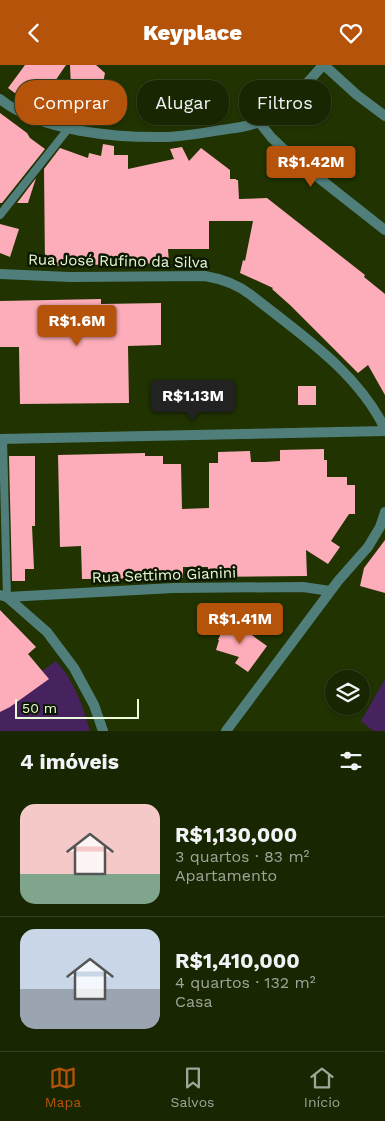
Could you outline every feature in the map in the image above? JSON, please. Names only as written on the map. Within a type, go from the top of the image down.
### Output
[{"type":"street","points":[[311,80],[323,65],[357,95],[385,115]]},
{"type":"street","points":[[0,99],[32,117],[68,129],[118,135],[168,137],[194,135],[248,125]]},
{"type":"street","points":[[261,125],[291,156],[385,230]]},
{"type":"street","name":"Rua José Rufino da Silva","points":[[0,274],[70,277],[205,276],[240,286],[322,352],[349,378],[365,396],[380,418],[385,430]]},
{"type":"street","points":[[2,439],[385,430]]},
{"type":"street","points":[[226,731],[330,591],[368,547],[380,527],[385,512]]},
{"type":"street","name":"Rua Settimo Gianini","points":[[4,596],[173,588],[303,587],[330,591]]},
{"type":"street","points":[[4,596],[47,632],[74,668],[94,705],[103,731]]},
{"type":"lane","points":[[0,215],[68,129]]},
{"type":"lane","points":[[2,439],[4,596]]},
{"type":"shaded area","points":[[56,661],[73,685],[90,731],[0,731],[0,701]]},
{"type":"shaded area","points":[[385,679],[385,731],[373,731],[361,721],[364,715],[370,715],[370,705]]},
{"type":"building","points":[[25,65],[66,65],[56,80],[15,80],[15,93],[8,88]]},
{"type":"building","points":[[70,65],[96,65],[105,73],[104,80],[71,80]]},
{"type":"building","points":[[0,113],[45,149],[2,203],[0,203]]},
{"type":"building","points":[[103,144],[114,146],[114,155],[128,155],[128,169],[174,159],[170,149],[182,147],[189,161],[201,148],[230,170],[230,179],[238,180],[239,199],[267,198],[365,275],[364,277],[385,294],[385,395],[368,365],[358,373],[273,288],[240,273],[243,260],[245,261],[253,221],[209,221],[209,249],[168,249],[169,263],[45,266],[44,169],[60,148],[88,158],[89,153],[101,156]]},
{"type":"building","points":[[36,178],[28,203],[17,203]]},
{"type":"building","points":[[0,224],[19,229],[10,257],[0,253]]},
{"type":"building","points":[[101,299],[101,304],[161,303],[161,345],[128,346],[129,403],[20,404],[19,347],[0,347],[0,301]]},
{"type":"building","points":[[298,386],[316,386],[316,405],[298,405]]},
{"type":"building","points":[[324,449],[324,460],[327,460],[327,477],[347,477],[347,485],[355,485],[355,514],[349,514],[331,541],[340,547],[328,564],[306,550],[307,576],[209,577],[208,567],[183,567],[183,578],[82,579],[81,546],[60,547],[58,455],[145,453],[145,456],[163,456],[163,464],[181,464],[182,509],[209,508],[209,463],[218,463],[218,452],[250,451],[251,462],[265,462],[280,461],[280,450]]},
{"type":"building","points":[[9,456],[35,456],[35,526],[32,526],[34,569],[25,569],[25,581],[12,581]]},
{"type":"building","points":[[385,540],[385,593],[360,586],[364,568]]},
{"type":"building","points":[[277,608],[278,626],[251,628],[250,609]]},
{"type":"building","points":[[0,610],[36,647],[28,654],[49,679],[0,712]]},
{"type":"building","points":[[228,618],[267,646],[248,672],[235,663],[239,657],[216,650],[218,640]]}]
